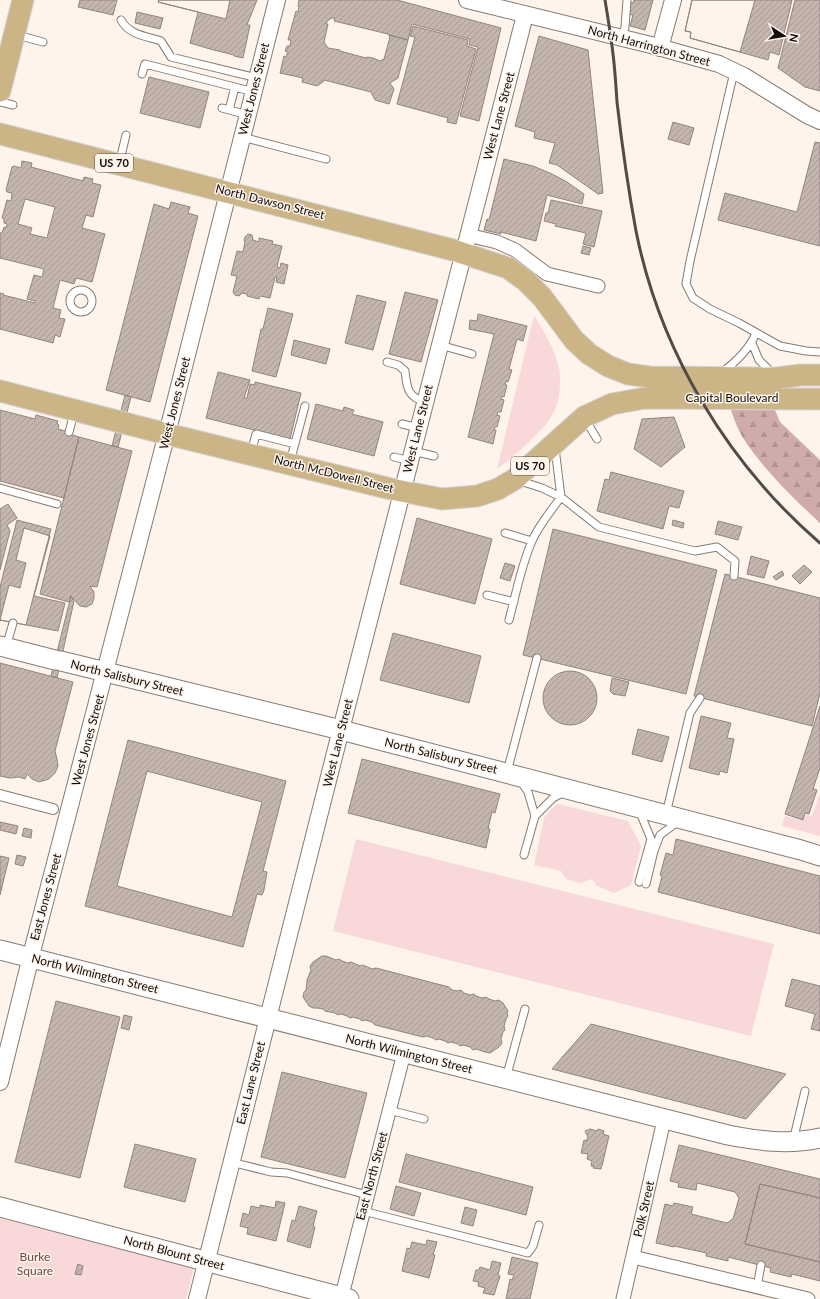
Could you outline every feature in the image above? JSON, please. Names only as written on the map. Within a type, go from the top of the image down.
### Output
[{"type":"main road","points":[[6,98],[14,35],[23,0]]},
{"type":"main road","name":"North Dawson Street","points":[[0,134],[229,192],[466,244],[508,268],[526,281],[540,281],[542,297],[574,340],[590,354],[608,366],[628,374],[650,377]]},
{"type":"main road","name":"Capital Boulevard","points":[[650,377],[717,376],[777,378],[801,375],[820,375]]},
{"type":"main road","name":"North McDowell Street","points":[[0,391],[250,454],[293,454],[402,491],[442,499],[478,496],[498,488],[515,479],[584,417],[612,404],[645,398]]},
{"type":"main road","name":"Capital Boulevard","points":[[645,398],[814,399]]},
{"type":"main road","name":"North Salisbury Street","points":[[3,647],[341,730],[674,816],[820,856]]},
{"type":"main road","name":"North Wilmington Street","points":[[0,950],[664,1120],[728,1135],[757,1141],[792,1142],[820,1138]]},
{"type":"main road","name":"North Blount Street","points":[[0,1207],[343,1298]]},
{"type":"street","name":"West Jones Street","points":[[70,806],[106,673],[277,0]]},
{"type":"street","name":"North Harrington Street","points":[[467,0],[622,38],[719,64],[744,76],[807,114],[820,120]]},
{"type":"street","points":[[660,48],[673,0]]},
{"type":"street","name":"West Lane Street","points":[[306,867],[525,15]]},
{"type":"street","name":"North Dawson Street","points":[[540,281],[598,286]]},
{"type":"street","points":[[0,795],[54,809]]},
{"type":"street","name":"East Jones Street","points":[[0,1082],[30,958],[70,806]]},
{"type":"street","name":"East Lane Street","points":[[196,1299],[306,867]]},
{"type":"street","name":"East North Street","points":[[343,1298],[363,1211],[404,1053]]},
{"type":"street","name":"Polk Street","points":[[623,1299],[664,1120]]},
{"type":"street","points":[[633,1257],[808,1299]]},
{"type":"lane","points":[[622,38],[626,27],[626,0]]},
{"type":"lane","points":[[121,20],[132,32],[161,40],[171,57],[255,85]]},
{"type":"lane","points":[[14,35],[44,42]]},
{"type":"lane","points":[[142,74],[145,64],[235,87],[255,85]]},
{"type":"lane","points":[[734,71],[686,284],[693,298],[710,309],[780,346],[820,352]]},
{"type":"lane","points":[[235,87],[225,109],[248,115]]},
{"type":"lane","points":[[0,102],[6,98]]},
{"type":"lane","points":[[119,164],[126,135]]},
{"type":"lane","points":[[242,137],[326,159]]},
{"type":"lane","points":[[88,292],[92,301],[91,306],[78,315],[71,303],[72,297],[76,292],[80,290],[88,292],[99,298]]},
{"type":"lane","points":[[717,376],[734,363],[752,343],[756,333]]},
{"type":"lane","points":[[752,343],[759,360],[777,378]]},
{"type":"lane","points":[[440,345],[472,354]]},
{"type":"lane","points":[[387,362],[398,365],[405,371],[407,385],[412,397],[426,402]]},
{"type":"lane","points":[[293,454],[305,406]]},
{"type":"lane","points":[[68,432],[74,410]]},
{"type":"lane","points":[[584,417],[597,439]]},
{"type":"lane","points":[[402,424],[418,428]]},
{"type":"lane","points":[[510,620],[524,564],[532,541],[542,521],[561,497],[554,444]]},
{"type":"lane","points":[[394,457],[434,456]]},
{"type":"lane","points":[[515,479],[542,488],[561,497],[599,527],[695,551],[717,547],[735,561],[734,576]]},
{"type":"lane","points":[[0,488],[57,504]]},
{"type":"lane","points":[[506,533],[532,541]]},
{"type":"lane","points":[[487,595],[514,602]]},
{"type":"lane","points":[[3,647],[13,622]]},
{"type":"lane","points":[[524,855],[534,816],[528,792],[511,774],[537,658]]},
{"type":"lane","points":[[638,807],[651,839],[643,883],[660,835],[674,816],[690,713],[700,698]]},
{"type":"lane","points":[[534,816],[554,798],[569,789]]},
{"type":"lane","points":[[506,1079],[525,1009]]},
{"type":"lane","points":[[792,1142],[805,1091]]},
{"type":"lane","points":[[390,1110],[424,1119]]},
{"type":"lane","points":[[231,1162],[270,1172],[286,1173],[367,1195]]},
{"type":"lane","points":[[363,1211],[528,1253],[533,1246],[539,1225]]},
{"type":"lane","points":[[756,1287],[761,1265]]},
{"type":"green space","points":[[534,315],[549,341],[557,361],[560,379],[558,402],[551,417],[541,430],[509,460],[497,469]]},
{"type":"green space","points":[[731,410],[775,410],[780,422],[820,460],[820,523],[769,472],[751,450],[741,435]]},
{"type":"green space","points":[[820,793],[820,836],[782,826],[785,816],[803,821],[806,815],[812,816]]},
{"type":"green space","points":[[558,804],[628,821],[641,846],[631,885],[614,893],[597,886],[592,879],[580,883],[566,879],[561,871],[534,865],[544,818],[551,809]]},
{"type":"green space","points":[[356,839],[774,944],[751,1036],[333,931]]},
{"type":"green space","name":"Burke Square","points":[[0,1218],[194,1268],[186,1299],[0,1299]]},
{"type":"building","points":[[80,0],[117,0],[113,15],[78,7]]},
{"type":"building","points":[[159,0],[257,0],[247,25],[250,25],[243,58],[190,43],[198,12],[158,2]]},
{"type":"building","points":[[159,0],[230,0],[226,19],[158,2]]},
{"type":"building","points":[[299,0],[397,0],[501,28],[479,121],[460,116],[478,47],[469,45],[470,39],[412,24],[398,78],[390,83],[394,89],[389,104],[375,100],[371,92],[324,80],[317,86],[302,82],[303,78],[280,73],[284,56],[286,57],[288,52],[285,51],[287,46],[290,46],[291,40],[288,40],[296,11],[298,12]],"holes":[[[335,18],[334,21],[388,34],[390,37],[384,59],[380,61],[373,58],[366,58],[328,48],[324,42],[328,24],[326,24],[327,21]]]},
{"type":"building","points":[[634,0],[653,0],[645,30],[630,26],[633,15],[627,14],[630,2],[633,3]]},
{"type":"building","points":[[692,0],[755,0],[740,52],[690,38],[691,32],[685,31]]},
{"type":"building","points":[[692,0],[792,0],[779,55],[770,52],[768,60],[690,38],[691,32],[685,31]]},
{"type":"building","points":[[795,0],[820,0],[820,91],[805,87],[778,68]]},
{"type":"building","points":[[137,12],[163,18],[160,29],[135,23]]},
{"type":"building","points":[[413,26],[468,40],[467,46],[476,49],[456,124],[447,122],[448,118],[397,104],[415,37],[410,36]]},
{"type":"building","points":[[539,36],[588,50],[603,193],[598,194],[557,165],[549,163],[555,143],[534,138],[535,132],[515,126]]},
{"type":"building","points":[[149,77],[209,92],[200,128],[140,113]]},
{"type":"building","points":[[673,122],[694,128],[689,145],[668,139]]},
{"type":"building","points":[[815,142],[820,143],[820,246],[718,220],[725,193],[797,212]]},
{"type":"building","points":[[504,159],[533,166],[567,182],[584,194],[582,204],[547,195],[536,241],[501,232],[501,234],[484,230],[487,219],[489,220]]},
{"type":"building","points":[[22,161],[32,163],[31,167],[83,181],[84,177],[93,179],[92,183],[101,185],[93,217],[86,215],[82,228],[105,234],[92,282],[76,278],[74,284],[60,280],[53,308],[61,310],[59,318],[65,319],[60,337],[55,335],[53,343],[0,329],[0,293],[35,303],[35,301],[27,299],[34,275],[42,277],[44,269],[0,258],[0,233],[2,233],[4,227],[6,228],[7,224],[4,223],[4,219],[2,218],[7,200],[11,201],[12,193],[7,192],[6,190],[12,167],[14,166],[21,168]],"holes":[[[25,199],[55,207],[47,238],[30,234],[32,228],[18,224]]]},
{"type":"building","points":[[551,200],[602,211],[594,247],[583,244],[586,233],[555,226],[556,224],[544,221],[546,213],[548,213]]},
{"type":"building","points":[[171,202],[190,207],[188,213],[198,216],[150,402],[106,390],[154,204],[169,209]]},
{"type":"building","points":[[248,234],[252,235],[253,240],[259,242],[259,238],[273,241],[272,244],[282,246],[277,267],[280,268],[281,263],[288,265],[284,284],[276,282],[277,277],[275,277],[270,298],[260,296],[259,299],[242,293],[239,296],[235,295],[233,292],[237,276],[231,275],[237,251],[243,252],[244,240]]},
{"type":"building","points":[[583,246],[591,248],[589,255],[581,253]]},
{"type":"building","points":[[405,292],[438,300],[421,362],[389,354]]},
{"type":"building","points":[[357,295],[386,302],[373,350],[345,343]]},
{"type":"building","points":[[268,308],[293,314],[276,377],[252,371],[261,329],[263,329]]},
{"type":"building","points":[[478,314],[527,326],[523,341],[517,339],[509,369],[512,370],[508,382],[506,381],[505,385],[507,385],[504,397],[502,396],[501,399],[504,400],[501,412],[498,412],[497,415],[500,416],[497,427],[495,427],[494,430],[496,430],[493,444],[468,437],[494,334],[469,329],[470,320],[477,321]]},
{"type":"building","points":[[294,340],[330,349],[326,364],[291,355]]},
{"type":"building","points":[[218,372],[250,380],[244,398],[247,398],[250,384],[255,385],[255,382],[301,393],[290,439],[206,418]]},
{"type":"building","points":[[125,395],[131,397],[118,447],[112,446]]},
{"type":"building","points":[[316,404],[343,411],[344,407],[354,410],[352,414],[383,422],[374,456],[307,439]]},
{"type":"building","points":[[0,410],[35,419],[36,415],[58,421],[58,429],[72,433],[72,435],[79,437],[64,498],[0,481]]},
{"type":"building","points":[[674,417],[685,447],[661,467],[634,449],[642,419]]},
{"type":"building","points":[[79,437],[132,451],[97,587],[90,586],[94,592],[94,598],[92,604],[86,607],[80,606],[71,596],[69,602],[40,594]]},
{"type":"building","points":[[611,472],[684,491],[679,508],[669,506],[663,529],[597,511],[605,479],[609,480]]},
{"type":"building","points":[[8,504],[17,518],[7,525],[10,531],[0,570],[0,509]]},
{"type":"building","points":[[417,518],[492,539],[475,604],[400,584]]},
{"type":"building","points":[[17,520],[51,529],[26,625],[0,620],[0,587]]},
{"type":"building","points":[[673,520],[684,523],[683,528],[672,525]]},
{"type":"building","points":[[718,521],[742,527],[738,540],[715,534]]},
{"type":"building","points":[[24,528],[50,536],[34,596],[65,603],[58,631],[0,620],[9,585],[20,588],[26,563],[16,560]]},
{"type":"building","points":[[553,529],[717,570],[686,694],[523,655]]},
{"type":"building","points":[[751,556],[769,561],[764,578],[747,574]]},
{"type":"building","points":[[505,563],[515,566],[510,581],[500,578]]},
{"type":"building","points":[[804,565],[812,572],[800,584],[792,576]]},
{"type":"building","points":[[782,571],[784,575],[776,580],[773,577]]},
{"type":"building","points":[[725,574],[820,598],[820,693],[812,726],[694,696]]},
{"type":"building","points":[[71,596],[74,601],[57,678],[51,676]]},
{"type":"building","points":[[393,633],[481,656],[469,703],[380,680]]},
{"type":"building","points":[[0,663],[73,682],[55,751],[58,766],[55,773],[49,779],[39,782],[32,779],[27,774],[25,779],[19,777],[10,778],[0,776]]},
{"type":"building","points":[[565,671],[575,671],[585,675],[593,683],[597,693],[597,703],[593,713],[585,721],[575,725],[565,725],[555,721],[547,713],[543,703],[543,693],[547,683],[555,675]]},
{"type":"building","points":[[612,678],[629,682],[625,696],[613,694],[610,691]]},
{"type":"building","points":[[820,706],[820,768],[813,789],[817,790],[809,814],[805,813],[803,820],[785,814]]},
{"type":"building","points":[[701,716],[731,723],[727,738],[734,739],[727,773],[720,771],[719,775],[689,768]]},
{"type":"building","points":[[638,729],[669,737],[662,762],[632,754]]},
{"type":"building","points":[[128,740],[286,781],[263,871],[267,872],[264,890],[262,895],[257,894],[243,947],[85,906]]},
{"type":"building","points":[[362,759],[500,794],[495,813],[492,812],[486,848],[348,813]]},
{"type":"building","points":[[147,771],[262,802],[232,917],[117,886]]},
{"type":"building","points":[[0,822],[18,826],[16,834],[0,830]]},
{"type":"building","points":[[24,828],[32,830],[31,838],[22,836]]},
{"type":"building","points":[[676,839],[820,876],[820,934],[658,892],[662,876],[660,875],[666,853],[673,855]]},
{"type":"building","points":[[17,855],[26,857],[23,866],[15,864]]},
{"type":"building","points":[[0,856],[9,858],[0,895]]},
{"type":"building","points":[[322,956],[449,987],[452,990],[461,990],[464,993],[470,995],[474,994],[482,998],[486,997],[495,1001],[499,1000],[508,1011],[508,1016],[504,1026],[505,1030],[501,1039],[502,1043],[490,1053],[476,1049],[473,1050],[470,1047],[463,1045],[460,1046],[451,1042],[448,1043],[439,1039],[436,1040],[427,1036],[423,1037],[375,1025],[372,1022],[365,1020],[362,1021],[353,1017],[350,1018],[341,1014],[338,1015],[325,1011],[323,1009],[313,1008],[309,1006],[303,997],[311,970],[310,966]]},
{"type":"building","points":[[792,979],[820,986],[820,1031],[811,1029],[815,1014],[785,1006]]},
{"type":"building","points":[[56,1001],[120,1017],[80,1178],[15,1162]]},
{"type":"building","points":[[124,1015],[132,1017],[129,1030],[121,1028]]},
{"type":"building","points":[[591,1024],[786,1074],[746,1119],[552,1069]]},
{"type":"building","points":[[282,1072],[367,1093],[345,1178],[261,1157]]},
{"type":"building","points":[[590,1129],[604,1131],[603,1134],[609,1136],[601,1169],[593,1168],[594,1166],[591,1166],[592,1161],[587,1159],[588,1154],[581,1153],[584,1140],[586,1141],[588,1137],[585,1131]]},
{"type":"building","points":[[135,1144],[196,1159],[185,1202],[124,1187]]},
{"type":"building","points":[[679,1145],[820,1179],[820,1198],[760,1184],[745,1244],[820,1262],[820,1281],[792,1274],[791,1277],[770,1272],[771,1268],[728,1257],[728,1261],[706,1256],[707,1253],[656,1243],[665,1204],[673,1206],[674,1203],[693,1207],[691,1214],[727,1223],[733,1219],[739,1198],[735,1192],[697,1183],[696,1190],[678,1187],[679,1183],[670,1181]]},
{"type":"building","points":[[406,1154],[533,1187],[526,1215],[399,1182]]},
{"type":"building","points":[[760,1184],[820,1198],[820,1262],[745,1244]]},
{"type":"building","points":[[396,1186],[421,1193],[414,1216],[390,1209]]},
{"type":"building","points":[[276,1201],[285,1203],[276,1241],[247,1234],[248,1228],[240,1226],[243,1213],[249,1215],[251,1206],[260,1208],[260,1205],[275,1208]]},
{"type":"building","points":[[299,1206],[317,1211],[310,1248],[287,1241],[292,1220],[295,1221]]},
{"type":"building","points":[[465,1207],[477,1210],[473,1226],[461,1223]]},
{"type":"building","points":[[427,1240],[437,1242],[429,1278],[402,1271],[407,1248],[410,1249],[412,1242],[426,1245]]},
{"type":"building","points":[[512,1257],[538,1263],[530,1299],[506,1299],[510,1279],[512,1280],[514,1275],[508,1274]]},
{"type":"building","points":[[492,1261],[501,1263],[498,1275],[500,1276],[494,1295],[483,1293],[485,1288],[478,1286],[479,1282],[473,1281],[476,1270],[479,1270],[480,1267],[490,1270]]},
{"type":"building","points":[[78,1264],[83,1266],[81,1275],[75,1274]]},
{"type":"railway","points":[[605,0],[615,72],[621,134],[633,215],[647,276],[662,319],[680,361],[702,402],[727,441],[755,477],[786,512],[820,543]]}]
